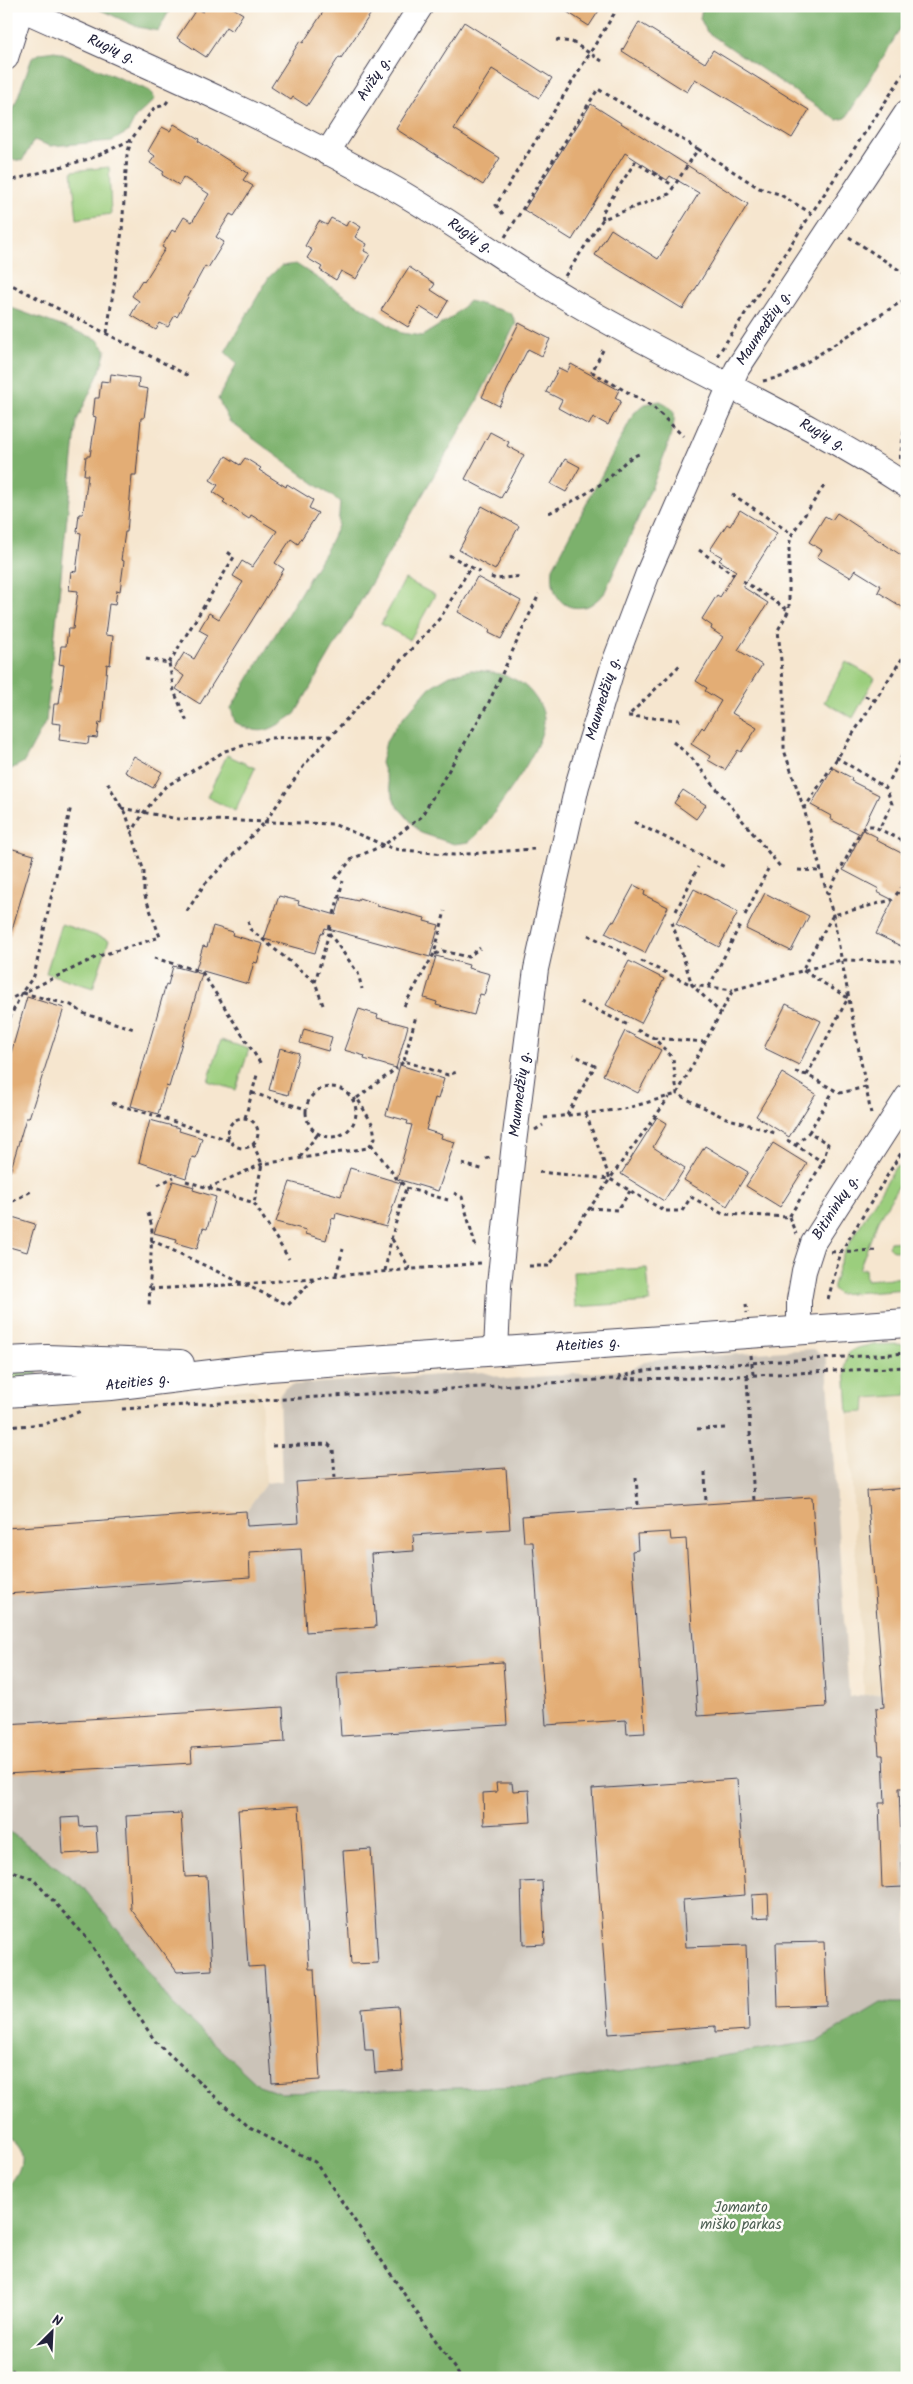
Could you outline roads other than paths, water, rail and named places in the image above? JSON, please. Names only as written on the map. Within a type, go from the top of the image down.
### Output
[{"type":"main road","name":"Ateities g.","points":[[6,1394],[111,1386],[269,1367],[907,1323]]},
{"type":"main road","name":"Ateities g.","points":[[6,1361],[47,1359],[269,1367]]},
{"type":"main road","points":[[44,1391],[47,1381],[47,1359]]},
{"type":"street","name":"Avižų g.","points":[[327,153],[421,6]]},
{"type":"street","name":"Rugių g.","points":[[22,8],[327,153],[396,190],[574,302],[729,386],[812,428],[902,482]]},
{"type":"street","points":[[6,58],[22,8]]},
{"type":"street","name":"Maumedžių g.","points":[[496,1352],[501,1264],[519,1098],[536,969],[577,786],[614,663],[648,573],[729,386],[746,355],[907,112]]},
{"type":"street","name":"Bitininkų g.","points":[[799,1330],[803,1246],[813,1243],[907,1097]]},
{"type":"park label","name":"Jomanto miško parkas","points":[[741,2216]]}]
